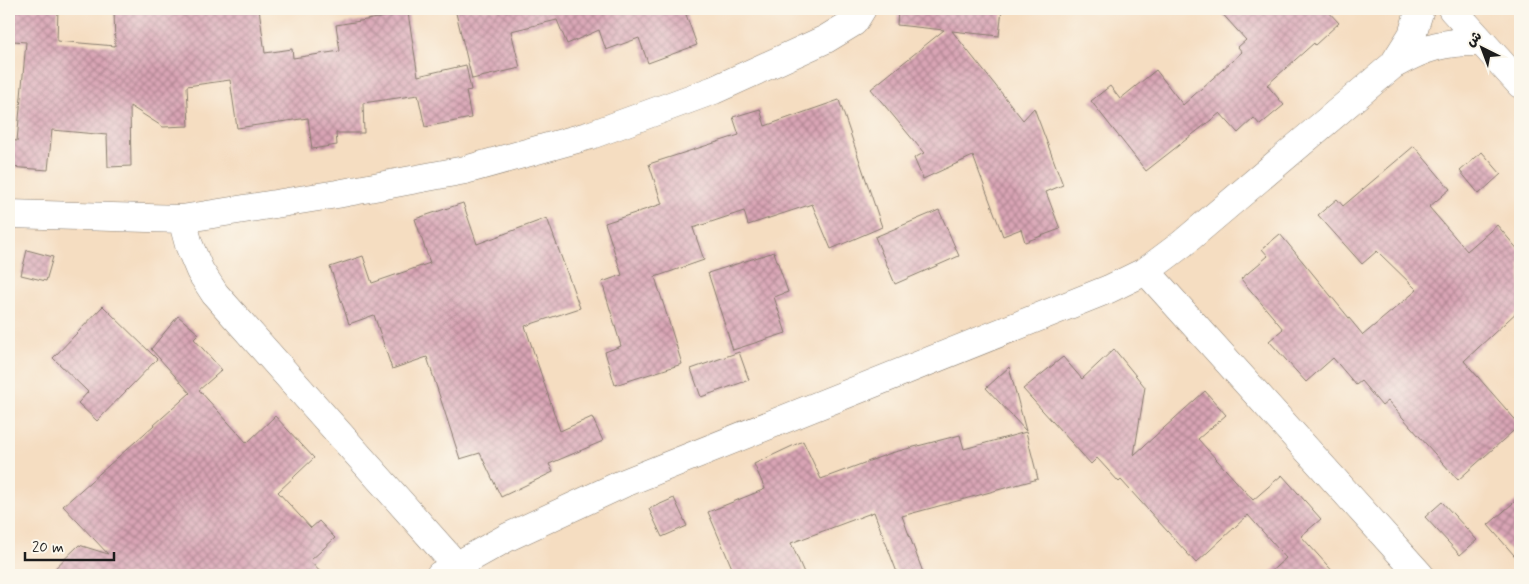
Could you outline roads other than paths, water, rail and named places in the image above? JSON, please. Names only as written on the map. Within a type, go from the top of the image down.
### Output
[{"type":"street","points":[[9,214],[182,218],[337,194],[465,170],[591,135],[714,90],[826,40],[854,22],[862,9]]},
{"type":"street","points":[[1393,65],[1412,35],[1420,9]]},
{"type":"street","points":[[1452,9],[1520,84]]},
{"type":"street","points":[[182,218],[189,245],[200,271],[215,294],[448,570],[508,537],[622,484],[1110,289],[1146,271],[1182,244],[1393,65],[1413,54],[1434,46],[1450,42],[1482,42]]},
{"type":"street","points":[[1146,271],[1420,575]]}]
